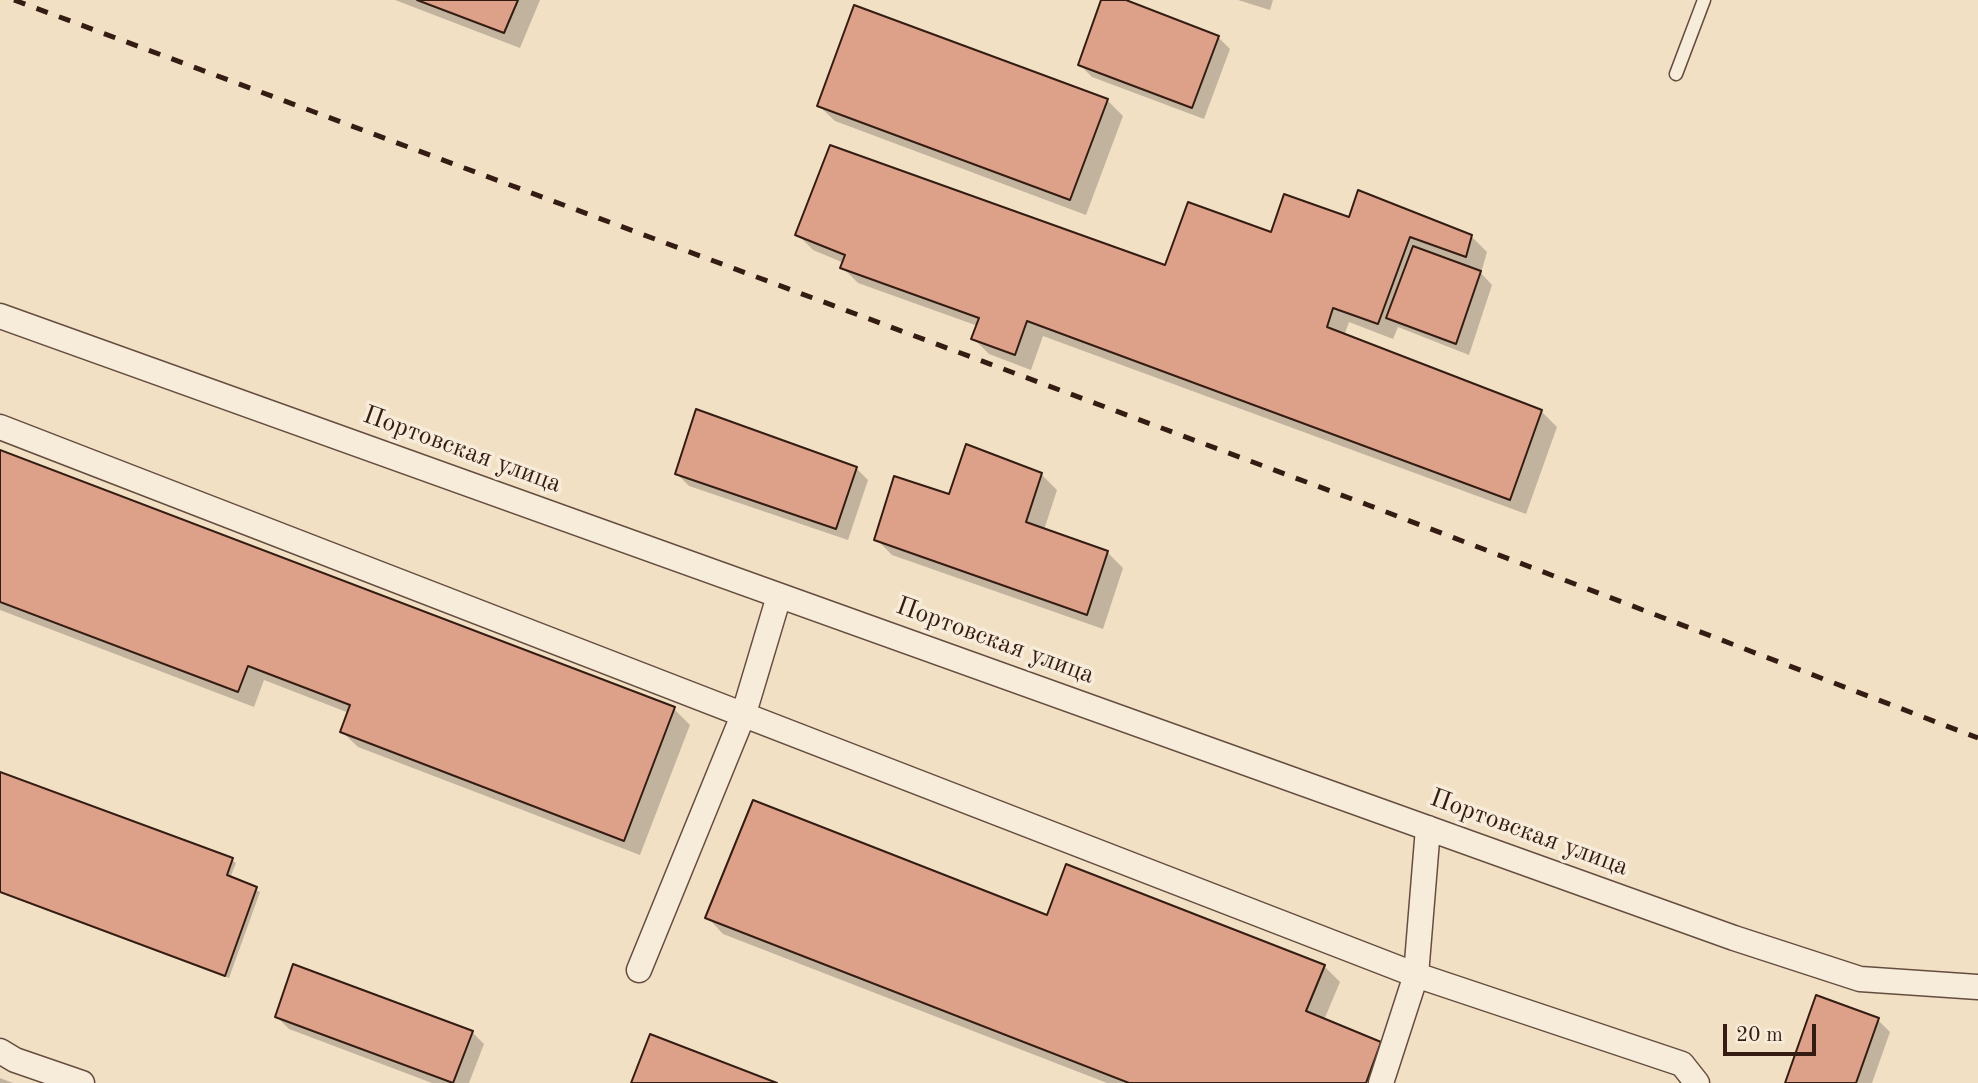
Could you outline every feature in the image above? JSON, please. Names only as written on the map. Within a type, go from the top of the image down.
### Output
[{"type":"street","name":"Портовская улица","points":[[0,316],[1428,828],[1860,979],[1978,987]]},
{"type":"street","points":[[0,427],[1416,975],[1682,1064],[1697,1083]]},
{"type":"street","points":[[639,970],[744,713],[779,596]]},
{"type":"street","points":[[1381,1083],[1416,975],[1428,828]]},
{"type":"street","points":[[0,1051],[15,1060],[82,1083]]},
{"type":"lane","points":[[1676,74],[1704,0]]},
{"type":"building","points":[[417,0],[518,0],[504,33]]},
{"type":"building","points":[[1101,0],[1126,0],[1219,36],[1192,108],[1078,65]]},
{"type":"building","points":[[854,5],[1108,99],[1070,200],[817,106]]},
{"type":"building","points":[[830,145],[1165,265],[1188,202],[1271,232],[1284,194],[1349,217],[1358,190],[1472,235],[1466,257],[1410,237],[1378,324],[1333,308],[1327,327],[1542,410],[1510,500],[1027,321],[1015,355],[971,339],[979,318],[840,268],[845,255],[795,235]]},
{"type":"building","points":[[1413,246],[1481,271],[1456,344],[1386,318]]},
{"type":"building","points":[[696,409],[857,467],[836,529],[675,474]]},
{"type":"building","points":[[966,444],[1042,473],[1026,522],[1108,551],[1087,615],[874,540],[894,476],[949,494]]},
{"type":"building","points":[[0,450],[675,707],[624,841],[340,732],[350,705],[248,666],[238,692],[0,602]]},
{"type":"building","points":[[0,772],[233,858],[227,875],[257,887],[225,976],[0,892]]},
{"type":"building","points":[[753,800],[1047,915],[1066,864],[1325,965],[1306,1011],[1381,1042],[1366,1083],[1129,1083],[705,918]]},
{"type":"building","points":[[293,964],[473,1031],[453,1083],[275,1017]]},
{"type":"building","points":[[1816,995],[1879,1018],[1856,1083],[1785,1083]]},
{"type":"building","points":[[650,1034],[777,1083],[631,1083]]},
{"type":"railway","points":[[14,0],[1368,505],[1978,738]]}]
